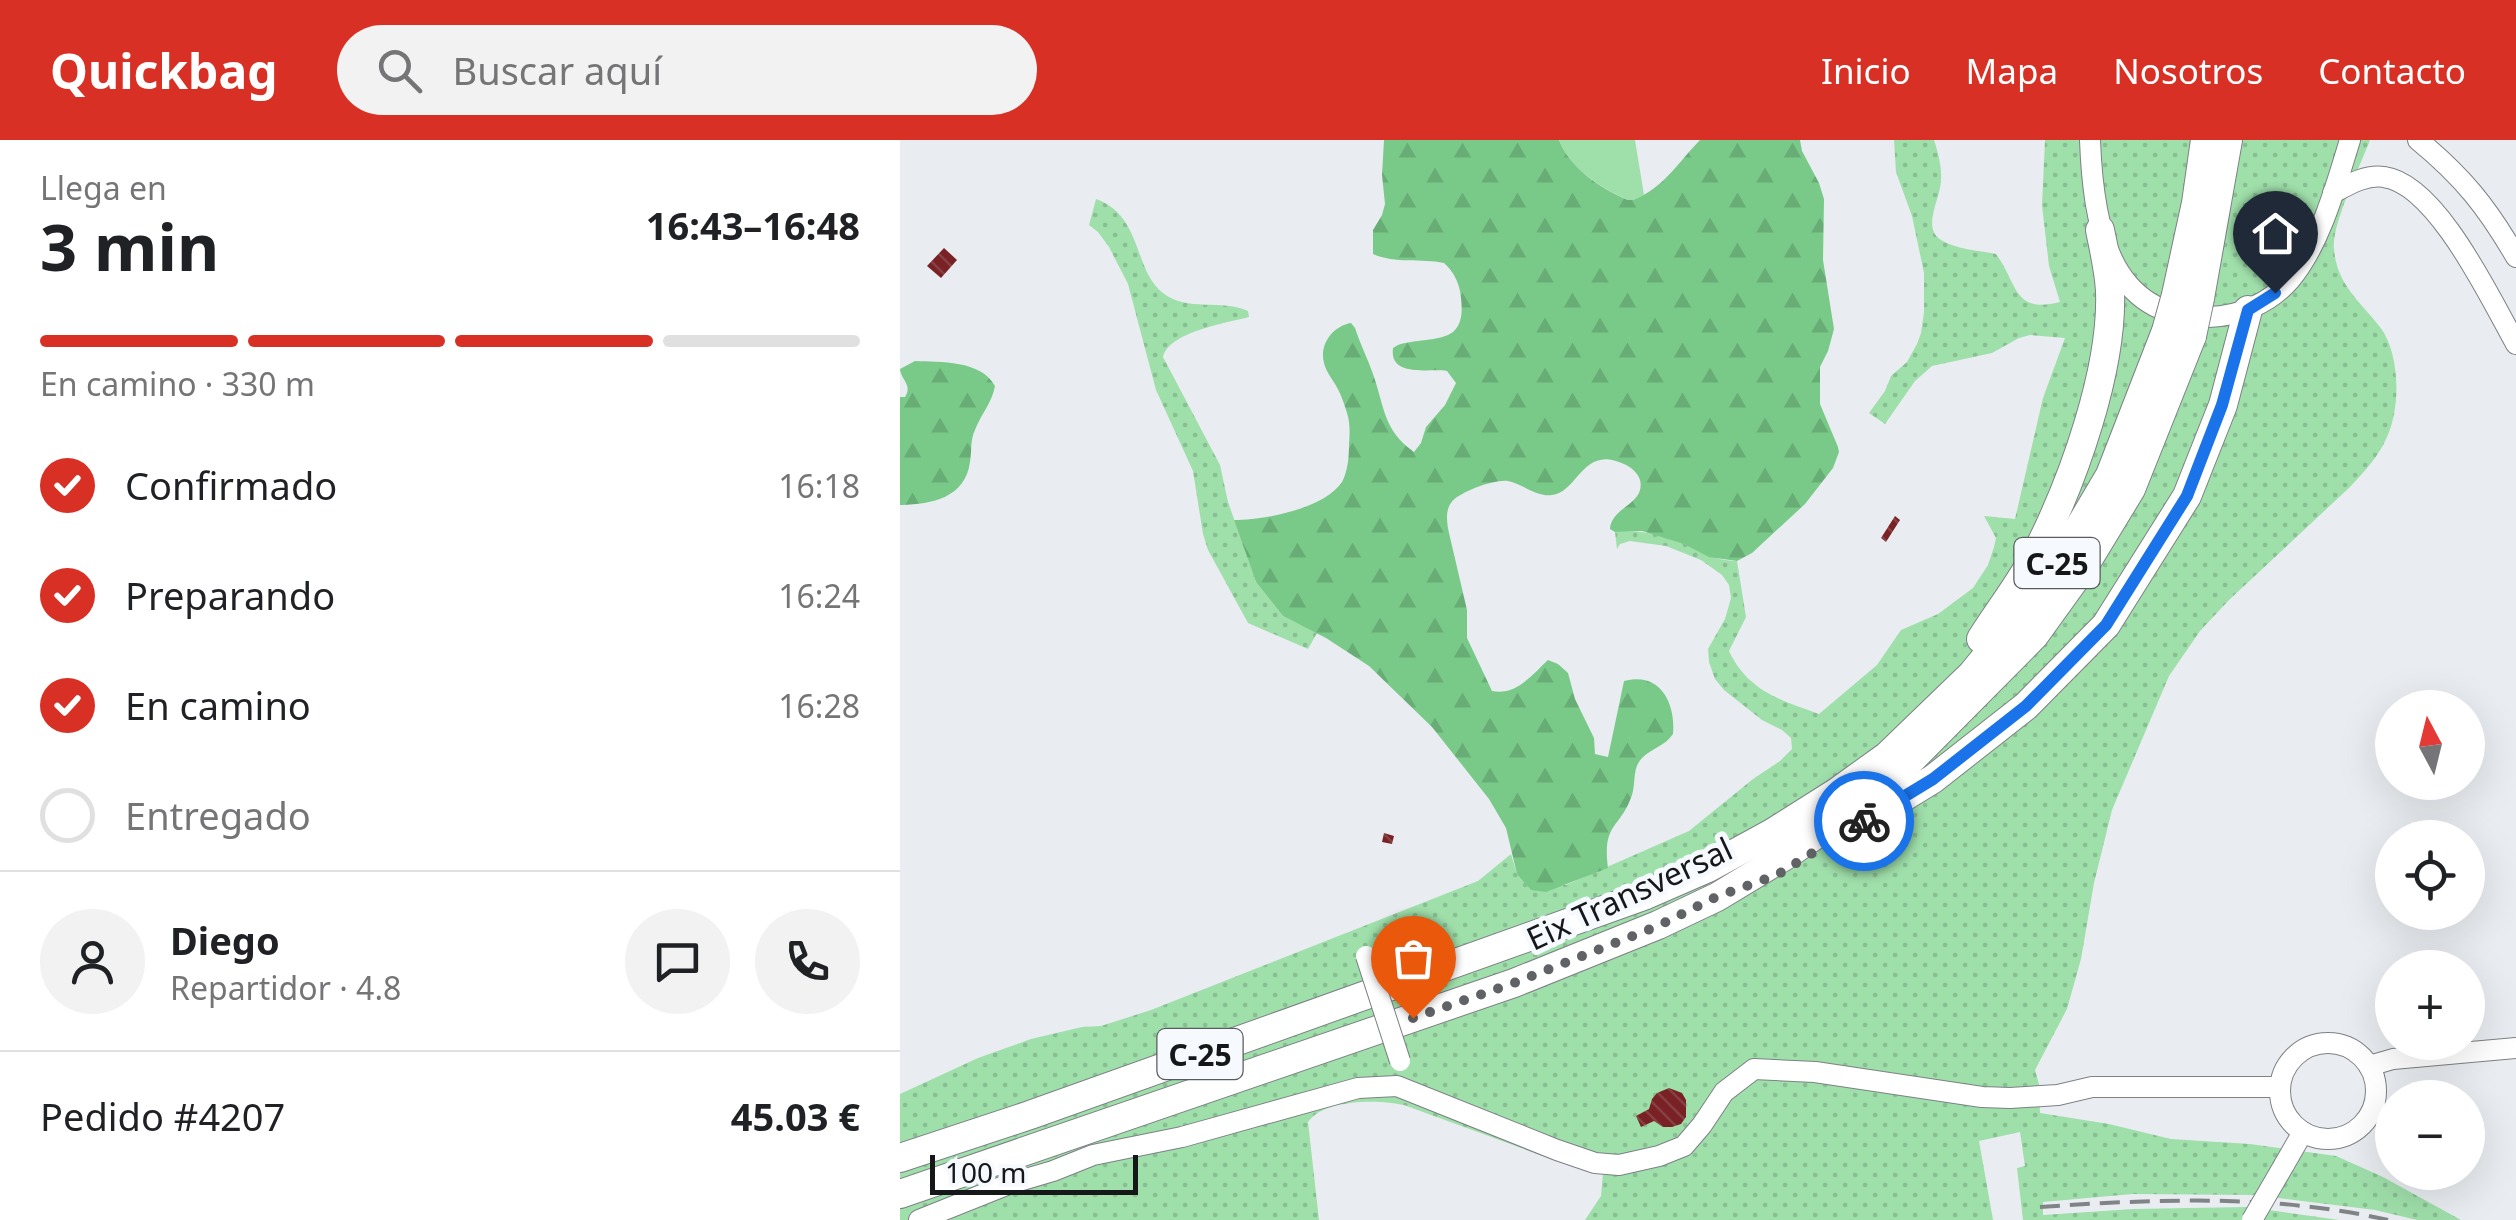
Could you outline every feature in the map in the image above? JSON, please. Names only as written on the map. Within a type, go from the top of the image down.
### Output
[{"type":"highway","name":"Eix Transversal","points":[[2188,296],[2205,140]]},
{"type":"highway","name":"Eix Transversal","points":[[900,1194],[1514,983],[1658,926],[1788,854],[1850,811],[1906,765],[2034,636],[2083,568],[2130,489],[2179,334],[2228,140]]},
{"type":"highway","points":[[1887,756],[1976,648],[2038,551],[2060,499],[2098,386],[2107,343],[2110,286],[2100,230]]},
{"type":"highway","points":[[1716,897],[1777,875],[1933,779],[2026,706],[2106,625],[2187,496],[2222,405],[2248,310]]},
{"type":"highway","name":"Eix Transversal","points":[[900,1158],[1646,895],[1708,868],[1772,833],[1887,756],[1972,674],[2023,612],[2110,475],[2179,334]]},
{"type":"street","points":[[2090,140],[2092,186],[2100,230],[2112,262],[2136,295],[2158,308],[2192,318],[2223,317],[2248,310],[2290,279],[2312,245],[2350,140]]},
{"type":"street","points":[[2418,140],[2469,186],[2516,258]]},
{"type":"street","points":[[2333,193],[2360,180],[2382,176],[2406,184],[2428,204],[2461,246],[2516,344]]},
{"type":"street","points":[[1364,948],[1404,1076],[1401,1087]]},
{"type":"street","points":[[2339,1044],[2351,1049],[2369,1066],[2376,1087],[2375,1098],[2365,1121],[2355,1130],[2343,1136],[2316,1137],[2293,1124],[2285,1112],[2280,1087],[2290,1060],[2302,1051],[2314,1045],[2339,1044]]},
{"type":"street","points":[[2369,1066],[2393,1059],[2516,1048]]},
{"type":"street","points":[[918,1220],[1092,1154],[1182,1136],[1358,1088],[1401,1087],[1557,1150],[1595,1163],[1620,1165],[1684,1146],[1724,1092],[1754,1069],[1815,1072],[2010,1098],[2058,1095],[2092,1087],[2280,1087]]},
{"type":"street","points":[[2252,1220],[2303,1132]]},
{"type":"green space","points":[[1384,140],[1559,140],[1571,160],[1588,176],[1628,200],[1659,185],[1700,140],[1800,140],[1824,199],[1823,260],[1834,329],[1820,367],[1820,404],[1839,452],[1833,468],[1805,504],[1752,553],[1737,561],[1709,557],[1684,544],[1642,531],[1610,529],[1616,515],[1638,495],[1640,480],[1634,470],[1610,459],[1590,464],[1561,492],[1552,495],[1502,481],[1469,491],[1449,506],[1448,526],[1467,610],[1467,638],[1492,691],[1516,687],[1548,660],[1558,664],[1568,673],[1575,699],[1594,738],[1595,754],[1608,757],[1624,681],[1637,679],[1656,685],[1672,711],[1673,734],[1637,766],[1632,795],[1610,834],[1608,868],[1546,892],[1531,890],[1517,874],[1506,828],[1489,799],[1432,727],[1369,666],[1283,616],[1256,582],[1234,520],[1277,515],[1308,506],[1342,482],[1348,458],[1349,420],[1323,356],[1329,337],[1338,328],[1351,323],[1355,328],[1391,427],[1414,452],[1456,383],[1447,371],[1404,368],[1393,357],[1393,348],[1398,345],[1445,337],[1453,332],[1461,314],[1461,298],[1456,279],[1444,263],[1373,254],[1373,230],[1385,204]]},
{"type":"green space","points":[[1559,140],[1635,140],[1644,195],[1628,200],[1597,183],[1571,160]]},
{"type":"green space","points":[[1894,140],[1934,140],[1941,175],[1932,220],[1935,235],[1954,246],[1996,254],[2019,294],[2033,304],[2045,305],[2060,302],[2049,266],[2042,205],[2045,140],[2370,140],[2342,211],[2334,249],[2344,282],[2380,327],[2392,351],[2396,396],[2392,425],[2380,451],[2361,476],[2229,600],[2200,631],[2169,676],[2112,810],[2067,1009],[2035,1070],[2040,1113],[2171,1139],[2250,1144],[2336,1156],[2375,1173],[2375,1190],[2407,1190],[2461,1220],[2417,1220],[2375,1210],[2253,1195],[2133,1194],[2043,1202],[2043,1215],[2247,1207],[2339,1220],[2023,1220],[2017,1168],[2025,1166],[2020,1132],[1979,1141],[1993,1220],[1585,1220],[1601,1196],[1603,1173],[1559,1162],[1404,1105],[1367,1102],[1326,1109],[1308,1122],[1319,1220],[900,1220],[900,1094],[1031,1039],[1101,1026],[1151,1010],[1478,881],[1511,854],[1517,874],[1566,885],[1689,831],[1780,761],[1792,749],[1791,738],[1724,690],[1709,662],[1708,649],[1725,619],[1731,598],[1722,575],[1701,560],[1666,546],[1630,541],[1617,549],[1615,532],[1659,535],[1716,558],[1737,561],[1746,617],[1729,651],[1746,676],[1766,692],[1819,714],[1877,665],[1901,630],[1938,614],[1973,588],[1988,565],[1996,538],[1984,516],[2015,519],[2043,398],[2065,338],[2030,335],[1992,353],[1932,366],[1915,381],[1885,424],[1869,413],[1891,376],[1907,362],[1917,344],[1924,312],[1924,273],[1912,216],[1896,172]]},
{"type":"green space","points":[[1096,199],[1122,218],[1146,271],[1163,293],[1183,302],[1248,311],[1249,317],[1187,335],[1167,348],[1163,357],[1220,465],[1228,502],[1256,582],[1283,616],[1317,633],[1308,649],[1248,623],[1208,550],[1193,471],[1156,390],[1128,284],[1109,247],[1089,225]]},
{"type":"green space","points":[[915,361],[970,367],[995,386],[973,434],[970,462],[961,484],[945,497],[900,505],[900,397],[905,397],[908,389],[900,369]]},
{"type":"building","points":[[944,248],[957,260],[941,278],[927,266]]},
{"type":"building","points":[[1895,516],[1900,520],[1886,542],[1881,538]]},
{"type":"building","points":[[1384,833],[1394,836],[1392,844],[1382,842]]},
{"type":"building","points":[[1669,1088],[1682,1093],[1686,1100],[1686,1117],[1681,1124],[1663,1127],[1654,1121],[1641,1127],[1636,1116],[1649,1109],[1657,1093]]},
{"type":"railway","points":[[2040,1207],[2127,1202],[2258,1202],[2388,1220]]},
{"type":"way so far","points":[[1413,1018],[1514,983],[1777,875],[1864,821]]},
{"type":"route","points":[[1864,821],[1933,779],[2026,706],[2106,625],[2187,496],[2222,405],[2248,310],[2275,293]]}]
